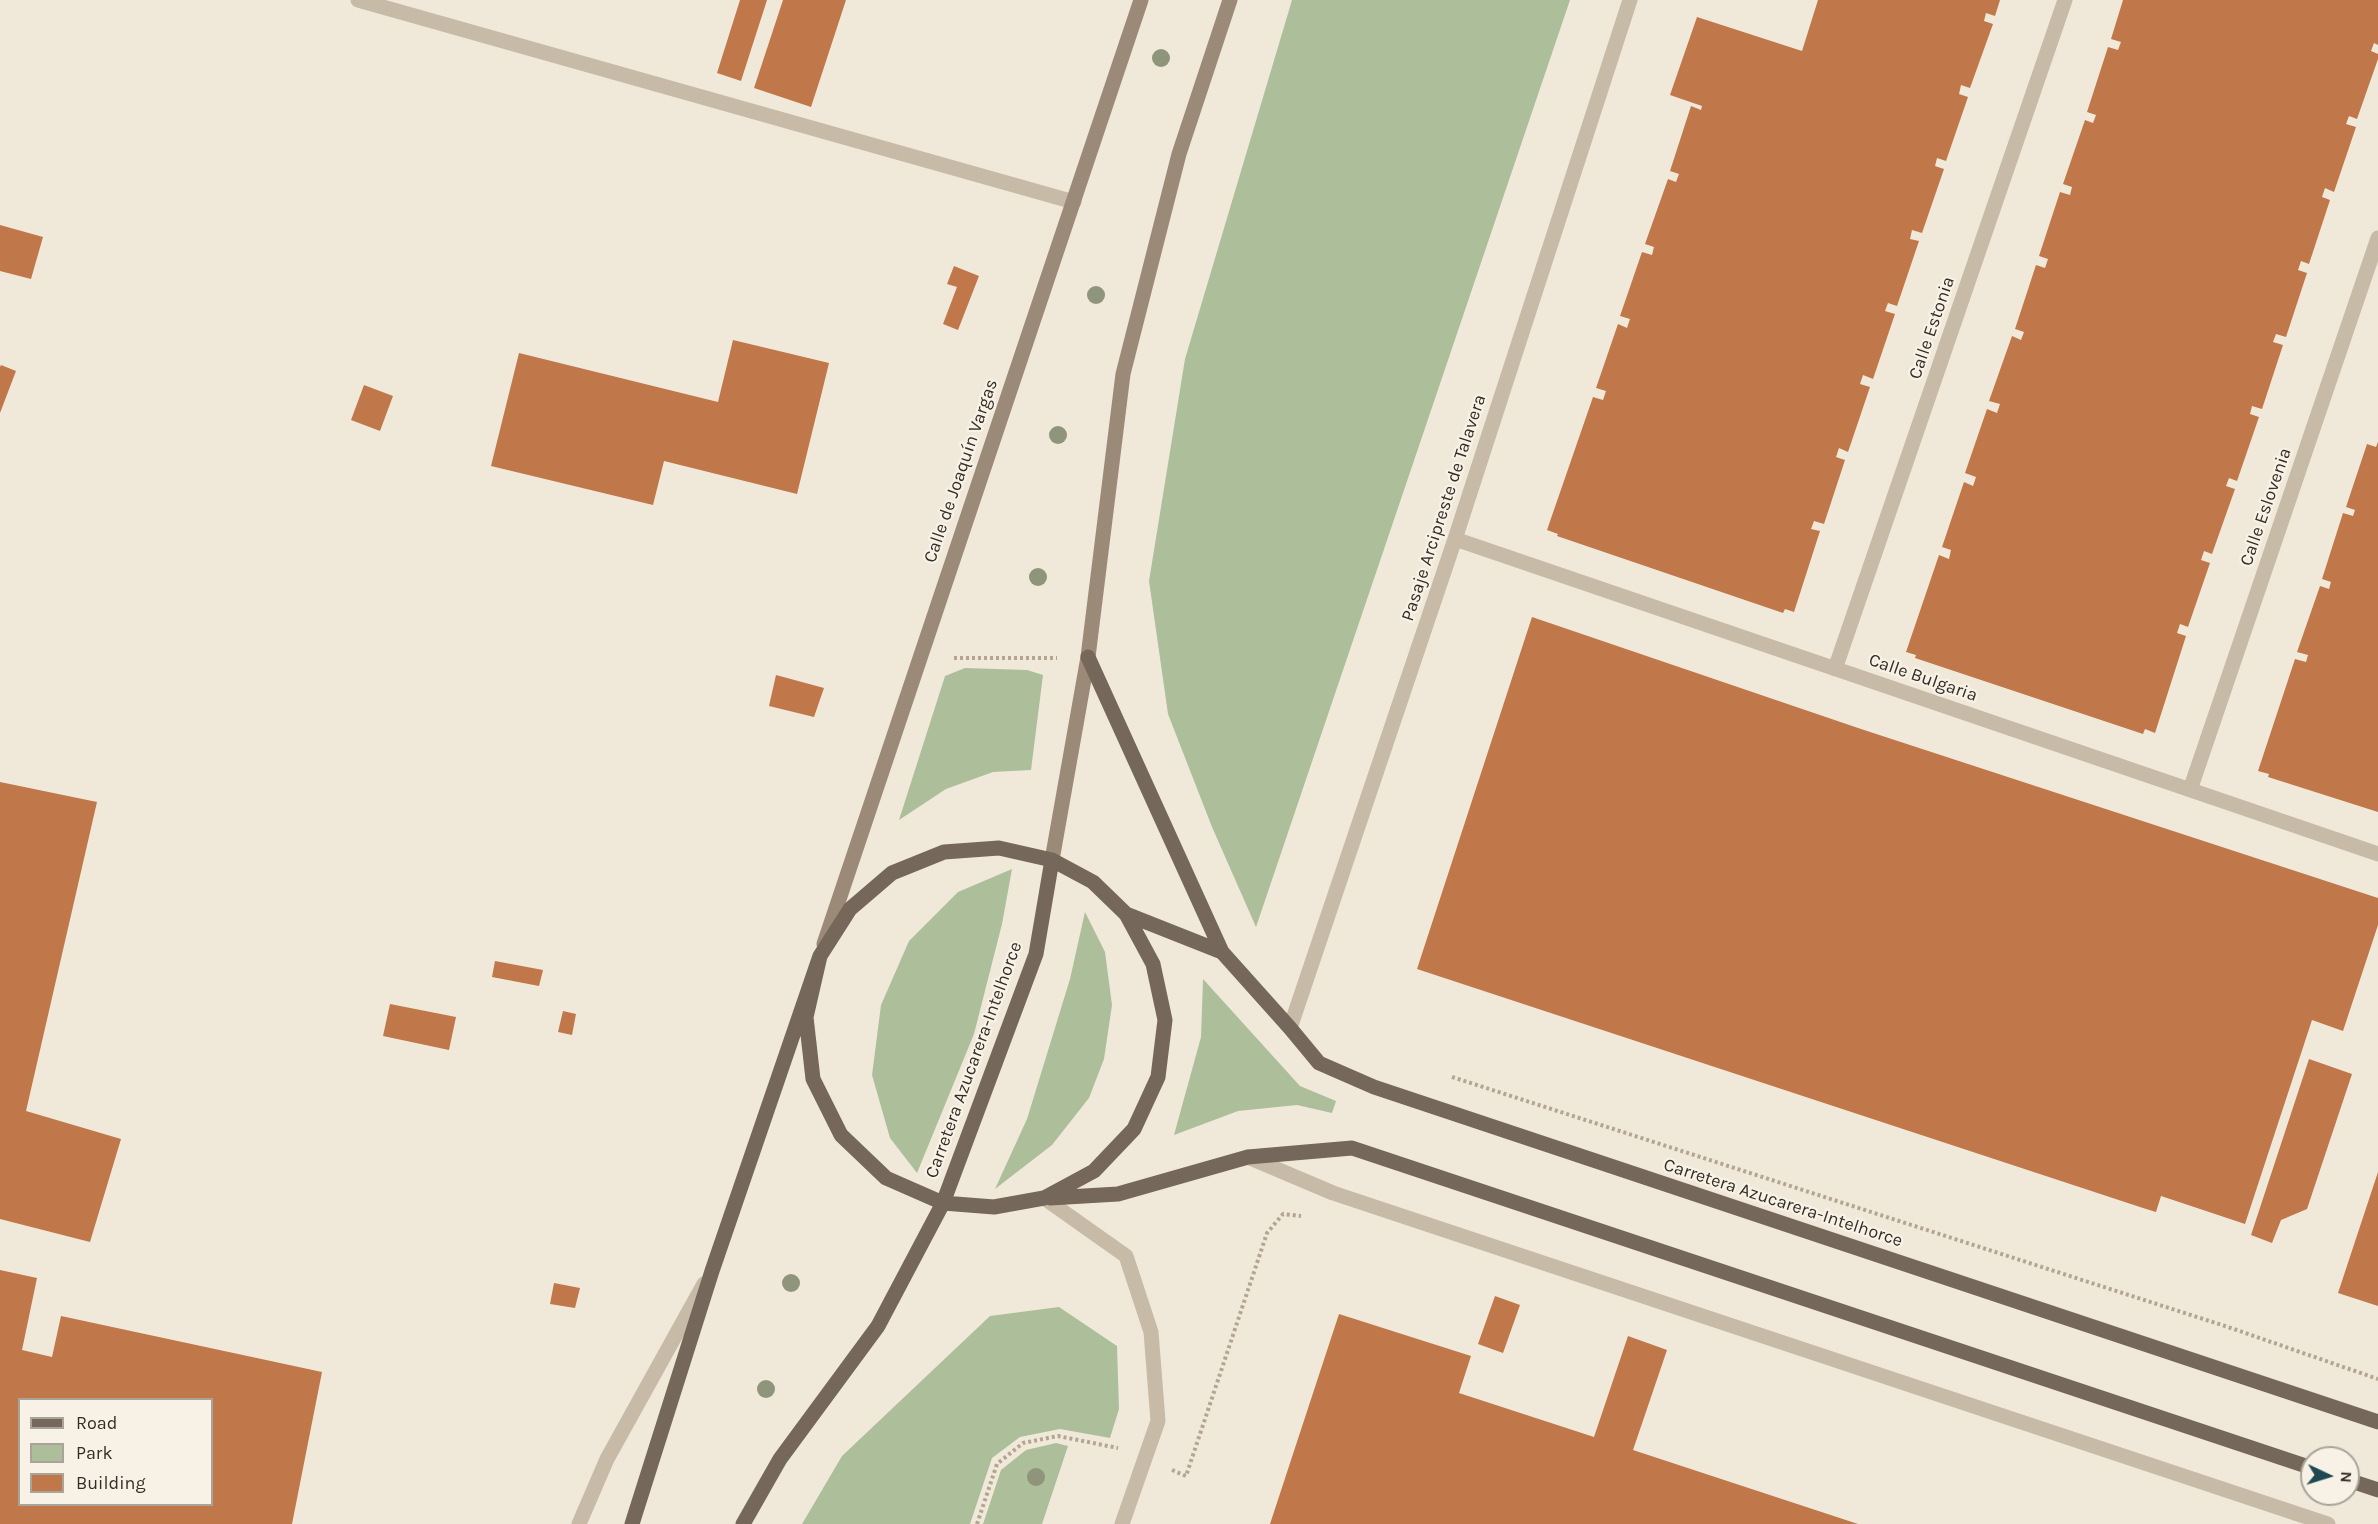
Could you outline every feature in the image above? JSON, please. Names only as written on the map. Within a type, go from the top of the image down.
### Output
[{"type":"main road","name":"Carretera Azucarera-Intelhorce","points":[[1088,657],[1222,952],[1319,1063],[1374,1087],[2378,1422]]},
{"type":"main road","name":"Carretera Azucarera-Intelhorce","points":[[632,1524],[712,1271],[820,956],[850,909],[892,873],[944,852],[999,848],[1052,860],[1093,882],[1126,914],[1154,964],[1165,1020],[1158,1077],[1134,1129],[1094,1171],[1044,1198]]},
{"type":"main road","name":"Carretera Azucarera-Intelhorce","points":[[743,1524],[780,1459],[878,1326],[943,1203],[1036,954],[1052,860]]},
{"type":"main road","name":"Carretera Azucarera-Intelhorce","points":[[1126,914],[1222,952]]},
{"type":"main road","name":"Carretera Azucarera-Intelhorce","points":[[820,956],[806,1017],[813,1078],[841,1135],[886,1178],[943,1203],[994,1207],[1044,1198],[1118,1194],[1248,1156],[1352,1148],[2300,1464]]},
{"type":"main road","points":[[2360,1484],[2378,1490]]},
{"type":"street","points":[[358,0],[1074,202]]},
{"type":"street","name":"Calle de Joaquín Vargas","points":[[820,956],[1141,0]]},
{"type":"street","points":[[1052,860],[1088,657],[1123,374],[1179,154],[1230,0]]},
{"type":"street","name":"Pasaje Arcipreste de Talavera","points":[[1290,1028],[1455,539],[1630,0]]},
{"type":"street","name":"Calle Estonia","points":[[1835,669],[2066,0]]},
{"type":"street","name":"Calle Eslovenia","points":[[2190,790],[2378,238]]},
{"type":"street","name":"Calle Bulgaria","points":[[1455,539],[2378,854]]},
{"type":"street","points":[[1248,1156],[1333,1193],[2328,1524]]},
{"type":"street","points":[[1044,1198],[1126,1256],[1151,1332],[1158,1421],[1122,1524]]},
{"type":"street","name":"Carretera Azucarera-Intelhorce","points":[[579,1524],[607,1459],[712,1271]]},
{"type":"path","points":[[918,659],[1088,657]]},
{"type":"green space","points":[[1292,0],[1570,0],[1256,927],[1212,827],[1168,714],[1149,581],[1185,359]]},
{"type":"green space","points":[[965,668],[1027,670],[1043,675],[1031,770],[993,772],[946,789],[899,820],[945,676]]},
{"type":"green space","points":[[1012,869],[1002,924],[974,1034],[917,1173],[890,1138],[872,1075],[881,1005],[909,941],[958,892]]},
{"type":"green space","points":[[1085,912],[1105,952],[1112,1005],[1104,1059],[1089,1098],[1052,1145],[995,1189],[1027,1119],[1070,979]]},
{"type":"green space","points":[[1203,979],[1300,1086],[1336,1101],[1332,1113],[1297,1105],[1238,1111],[1174,1135],[1201,1037]]},
{"type":"green space","points":[[1059,1307],[1117,1346],[1119,1409],[1110,1438],[1060,1429],[1020,1437],[992,1458],[970,1524],[802,1524],[842,1456],[990,1316]]},
{"type":"green space","points":[[1056,1443],[1068,1446],[1042,1524],[983,1524],[1001,1470],[1026,1450]]},
{"type":"building","points":[[740,0],[767,0],[741,81],[717,73]]},
{"type":"building","points":[[783,0],[846,0],[811,107],[754,88]]},
{"type":"building","points":[[1818,0],[2000,0],[1995,16],[1986,13],[1984,21],[1993,24],[1970,88],[1961,85],[1959,94],[1968,97],[1946,161],[1937,158],[1935,166],[1944,169],[1922,233],[1912,230],[1910,239],[1919,241],[1897,306],[1888,303],[1885,311],[1895,314],[1873,379],[1863,375],[1860,384],[1870,387],[1848,452],[1839,448],[1836,457],[1845,460],[1824,524],[1814,521],[1811,529],[1820,531],[1794,612],[1785,609],[1783,613],[1557,536],[1558,534],[1547,530],[1593,397],[1603,400],[1606,391],[1596,388],[1618,324],[1627,328],[1630,319],[1620,316],[1642,252],[1652,255],[1654,247],[1645,244],[1668,179],[1676,182],[1679,174],[1670,171],[1691,106],[1701,110],[1702,106],[1670,95],[1697,17],[1802,51]]},
{"type":"building","points":[[2123,0],[2378,0],[2378,45],[2374,43],[2371,51],[2378,54],[2378,59],[2357,119],[2349,116],[2346,124],[2356,127],[2334,192],[2325,188],[2322,197],[2330,200],[2309,264],[2301,261],[2298,270],[2307,273],[2286,337],[2276,334],[2273,342],[2283,345],[2262,409],[2252,406],[2250,414],[2259,417],[2237,481],[2229,478],[2226,486],[2235,489],[2212,554],[2204,551],[2201,560],[2210,563],[2188,627],[2180,624],[2177,633],[2186,636],[2155,733],[2145,729],[2143,734],[1915,658],[1916,655],[1906,652],[1939,555],[1949,559],[1951,550],[1942,547],[1964,482],[1973,486],[1976,477],[1965,473],[1987,409],[1997,413],[2000,404],[1989,401],[2012,336],[2021,340],[2024,332],[2015,329],[2036,265],[2045,268],[2048,259],[2039,256],[2060,192],[2070,195],[2072,187],[2063,184],[2085,120],[2093,123],[2096,115],[2087,112],[2108,47],[2118,50],[2121,42],[2111,39]]},
{"type":"building","points":[[0,225],[43,237],[31,279],[0,271]]},
{"type":"building","points":[[954,266],[979,276],[958,330],[943,324],[957,287],[947,284]]},
{"type":"building","points":[[733,340],[829,363],[797,494],[664,461],[653,505],[491,466],[519,353],[718,402]]},
{"type":"building","points":[[1,365],[16,371],[0,413],[0,367]]},
{"type":"building","points":[[364,385],[393,396],[380,431],[351,420]]},
{"type":"building","points":[[2378,442],[2378,812],[2268,777],[2269,774],[2258,771],[2295,659],[2306,662],[2308,655],[2297,652],[2320,586],[2329,589],[2331,582],[2322,579],[2343,513],[2353,516],[2355,510],[2346,507],[2367,444],[2376,447]]},
{"type":"building","points":[[1532,617],[1861,729],[2378,898],[2378,925],[2343,1031],[2312,1020],[2245,1224],[2161,1196],[2156,1212],[2143,1208],[1417,969]]},
{"type":"building","points":[[776,675],[824,688],[814,717],[769,706]]},
{"type":"building","points":[[0,782],[97,802],[26,1111],[121,1139],[90,1242],[0,1219]]},
{"type":"building","points":[[495,961],[543,970],[539,986],[492,977]]},
{"type":"building","points":[[390,1004],[456,1017],[449,1050],[383,1036]]},
{"type":"building","points":[[563,1011],[576,1014],[572,1035],[558,1032]]},
{"type":"building","points":[[2309,1059],[2352,1074],[2307,1209],[2281,1220],[2272,1243],[2251,1235]]},
{"type":"building","points":[[2378,1172],[2378,1306],[2338,1293]]},
{"type":"building","points":[[0,1270],[37,1278],[22,1350],[52,1357],[61,1316],[322,1372],[292,1524],[0,1524]]},
{"type":"building","points":[[554,1283],[580,1288],[575,1308],[550,1304]]},
{"type":"building","points":[[1495,1296],[1520,1305],[1503,1353],[1478,1344]]},
{"type":"building","points":[[1339,1314],[1471,1356],[1459,1393],[1594,1437],[1628,1336],[1667,1350],[1633,1450],[1858,1524],[1270,1524]]}]
